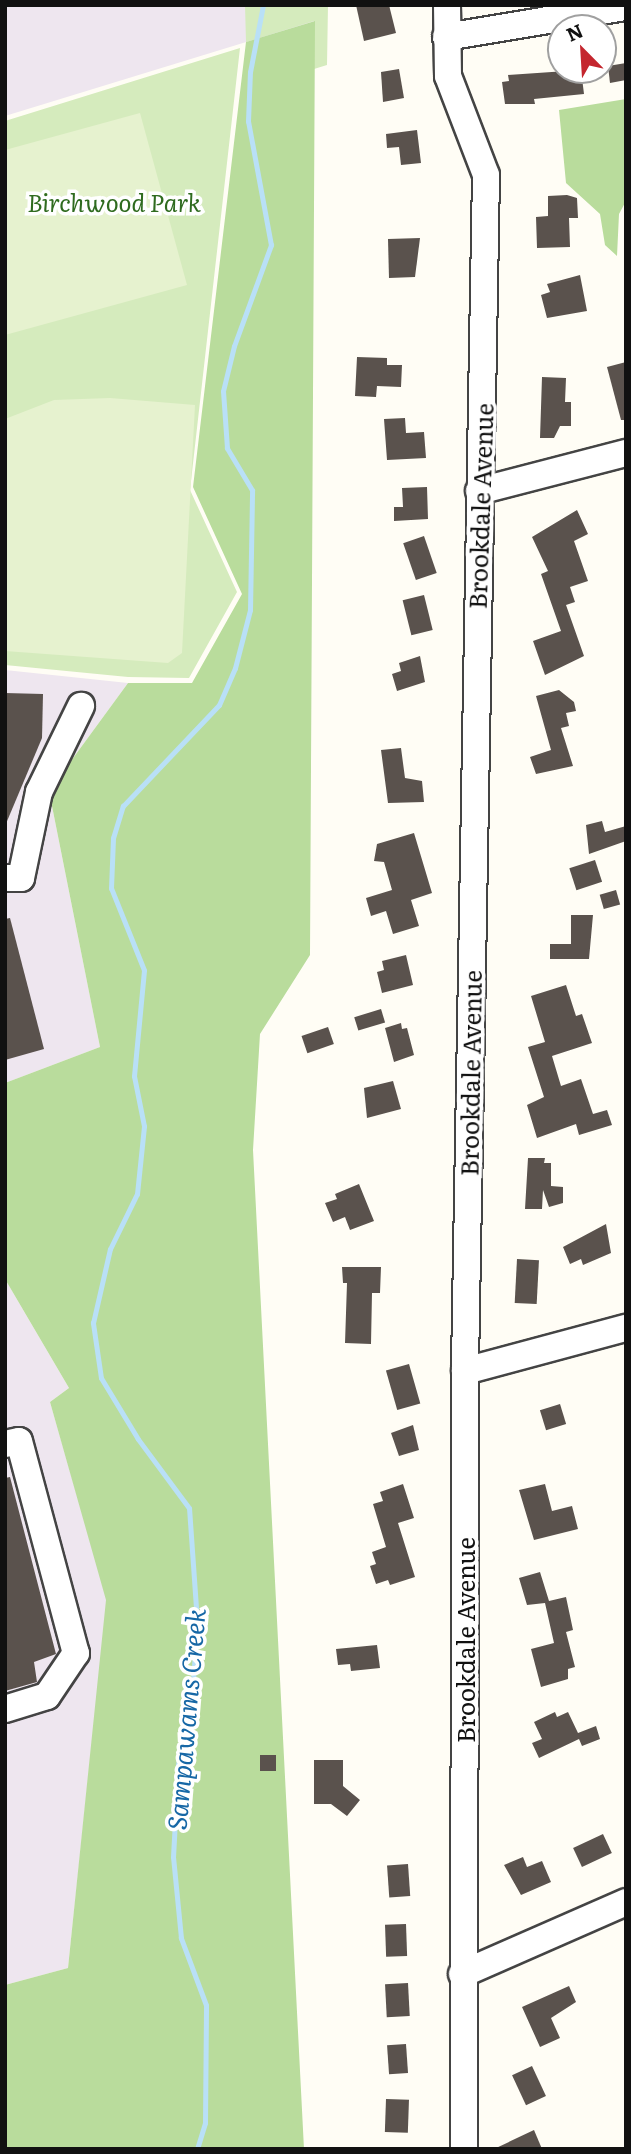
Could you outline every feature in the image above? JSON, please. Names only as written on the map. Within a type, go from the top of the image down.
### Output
[{"type":"street","name":"Brookdale Avenue","points":[[447,5],[447,76],[486,175],[466,1371],[464,2149]]},
{"type":"street","points":[[446,37],[626,7]]},
{"type":"street","points":[[479,491],[626,453]]},
{"type":"street","points":[[5,878],[21,878],[39,792],[81,706]]},
{"type":"street","points":[[466,1371],[626,1328]]},
{"type":"street","points":[[5,1444],[19,1441],[76,1653],[47,1696],[5,1709]]},
{"type":"street","points":[[463,1974],[626,1902]]},
{"type":"shaded area","points":[[5,5],[315,5],[315,21],[5,116]]},
{"type":"shaded area","points":[[5,670],[128,683],[49,791],[100,1047],[5,1083]]},
{"type":"shaded area","points":[[5,1279],[69,1388],[50,1402],[107,1600],[68,1968],[5,1985]]},
{"type":"green space","points":[[245,5],[328,5],[327,65],[314,69],[314,21],[246,42]]},
{"type":"green space","points":[[315,21],[310,955],[260,1034],[253,1150],[304,2149],[5,2149],[5,1985],[68,1968],[106,1600],[50,1402],[69,1388],[5,1279],[5,1083],[100,1047],[49,791],[128,683],[192,683],[242,594],[193,487],[246,42]]},
{"type":"green space","name":"Birchwood Park","points":[[240,48],[190,490],[237,592],[189,678],[128,677],[5,665],[5,121]]},
{"type":"green space","points":[[626,99],[626,201],[619,214],[617,256],[605,245],[600,214],[566,183],[559,110]]},
{"type":"green space","points":[[140,113],[187,285],[5,335],[5,150]]},
{"type":"green space","points":[[110,398],[195,405],[182,653],[168,663],[5,651],[5,419],[54,400]]},
{"type":"building","points":[[356,5],[389,5],[396,33],[364,41]]},
{"type":"building","points":[[626,63],[626,80],[617,82],[617,64]]},
{"type":"building","points":[[399,69],[404,98],[383,102],[381,72]]},
{"type":"building","points":[[547,72],[547,84],[583,84],[584,94],[534,99],[535,104],[505,104],[502,82],[509,81],[508,75]]},
{"type":"building","points":[[417,130],[421,163],[401,165],[399,147],[387,148],[386,134]]},
{"type":"building","points":[[567,195],[577,198],[578,218],[569,218],[570,247],[537,248],[536,217],[548,216],[548,196]]},
{"type":"building","points":[[420,238],[415,277],[389,278],[388,239]]},
{"type":"building","points":[[580,275],[587,311],[547,318],[541,295],[550,292],[547,284]]},
{"type":"building","points":[[357,357],[387,358],[387,365],[402,365],[401,387],[377,386],[376,397],[355,396]]},
{"type":"building","points":[[626,362],[626,420],[621,420],[607,367]]},
{"type":"building","points":[[542,377],[566,378],[565,402],[571,402],[571,426],[560,426],[554,438],[540,438]]},
{"type":"building","points":[[405,418],[406,433],[424,432],[426,458],[387,460],[384,419]]},
{"type":"building","points":[[427,487],[428,519],[394,521],[394,507],[403,507],[402,488]]},
{"type":"building","points":[[577,510],[588,534],[574,541],[588,581],[570,587],[575,602],[566,605],[584,656],[545,675],[533,641],[561,631],[541,574],[548,571],[532,537]]},
{"type":"building","points":[[424,536],[437,573],[416,580],[403,543]]},
{"type":"building","points":[[424,595],[433,630],[411,635],[403,600]]},
{"type":"building","points":[[420,656],[425,682],[397,691],[392,674],[401,671],[399,663]]},
{"type":"building","points":[[559,690],[574,702],[576,711],[566,713],[569,726],[561,728],[573,766],[536,774],[530,757],[551,750],[536,696]]},
{"type":"building","points":[[5,693],[43,694],[42,738],[5,826]]},
{"type":"building","points":[[401,748],[405,778],[422,781],[424,802],[388,803],[381,750]]},
{"type":"building","points":[[602,821],[605,832],[626,826],[626,841],[589,854],[586,825]]},
{"type":"building","points":[[414,833],[432,893],[411,900],[419,926],[393,934],[386,911],[371,916],[366,898],[392,890],[384,862],[374,861],[377,844]]},
{"type":"building","points":[[595,860],[602,882],[576,890],[569,868]]},
{"type":"building","points":[[616,890],[620,904],[604,909],[600,895]]},
{"type":"building","points":[[571,915],[593,915],[589,959],[550,959],[550,944],[571,944]]},
{"type":"building","points":[[10,918],[44,1049],[5,1060],[5,919]]},
{"type":"building","points":[[406,955],[413,985],[382,993],[377,972],[384,970],[382,961]]},
{"type":"building","points":[[566,985],[576,1016],[582,1014],[592,1043],[552,1056],[561,1086],[581,1079],[593,1114],[607,1110],[612,1125],[579,1135],[576,1124],[537,1138],[527,1105],[544,1097],[528,1047],[545,1042],[531,996]]},
{"type":"building","points":[[381,1009],[385,1022],[358,1031],[354,1017]]},
{"type":"building","points":[[401,1023],[402,1029],[407,1028],[414,1055],[394,1062],[385,1028]]},
{"type":"building","points":[[328,1027],[334,1044],[307,1053],[302,1036]]},
{"type":"building","points":[[393,1081],[401,1109],[367,1118],[364,1088]]},
{"type":"building","points":[[528,1158],[545,1158],[544,1163],[551,1163],[551,1186],[563,1187],[563,1203],[549,1207],[543,1190],[542,1209],[525,1209]]},
{"type":"building","points":[[359,1184],[374,1221],[350,1230],[345,1217],[333,1222],[325,1203],[337,1199],[335,1194]]},
{"type":"building","points":[[606,1224],[611,1253],[583,1265],[581,1259],[570,1264],[563,1247]]},
{"type":"building","points":[[517,1259],[539,1260],[537,1304],[515,1303]]},
{"type":"building","points":[[342,1267],[381,1267],[380,1293],[372,1293],[371,1344],[345,1343],[347,1283],[343,1283]]},
{"type":"building","points":[[409,1364],[420,1403],[397,1410],[386,1371]]},
{"type":"building","points":[[560,1404],[566,1424],[546,1430],[540,1410]]},
{"type":"building","points":[[413,1425],[419,1450],[399,1456],[391,1433]]},
{"type":"building","points":[[10,1477],[56,1654],[34,1662],[37,1682],[5,1691],[5,1478]]},
{"type":"building","points":[[403,1484],[414,1518],[398,1523],[415,1577],[390,1585],[388,1580],[376,1584],[370,1566],[376,1564],[372,1552],[386,1547],[373,1504],[383,1501],[380,1492]]},
{"type":"building","points":[[545,1484],[552,1511],[572,1506],[578,1529],[534,1540],[519,1490]]},
{"type":"building","points":[[540,1572],[549,1601],[566,1597],[573,1630],[566,1632],[575,1667],[568,1669],[568,1679],[541,1687],[531,1649],[554,1643],[545,1603],[527,1605],[519,1578]]},
{"type":"building","points":[[377,1645],[380,1668],[351,1671],[350,1664],[338,1665],[336,1649]]},
{"type":"building","points":[[555,1712],[557,1717],[568,1712],[578,1733],[596,1726],[600,1739],[582,1746],[579,1739],[539,1758],[532,1743],[542,1739],[534,1722]]},
{"type":"building","points":[[260,1755],[276,1755],[276,1771],[260,1771]]},
{"type":"building","points":[[314,1760],[343,1760],[343,1786],[360,1800],[347,1816],[331,1804],[314,1804]]},
{"type":"building","points":[[603,1834],[612,1853],[582,1867],[573,1848]]},
{"type":"building","points":[[523,1857],[527,1867],[542,1861],[551,1882],[521,1895],[504,1865]]},
{"type":"building","points":[[408,1864],[410,1896],[389,1897],[387,1865]]},
{"type":"building","points":[[406,1924],[407,1956],[386,1957],[385,1925]]},
{"type":"building","points":[[408,1983],[410,2016],[387,2017],[385,1984]]},
{"type":"building","points":[[569,1986],[576,2002],[551,2018],[560,2038],[540,2047],[522,2007]]},
{"type":"building","points":[[406,2044],[408,2073],[389,2074],[387,2045]]},
{"type":"building","points":[[532,2066],[546,2096],[526,2105],[512,2075]]},
{"type":"building","points":[[386,2099],[409,2100],[408,2133],[385,2132]]},
{"type":"building","points":[[534,2130],[542,2149],[494,2149]]},
{"type":"waterway","name":"Sampawams Creek","points":[[197,2149],[205,2123],[206,2005],[181,1938],[173,1857],[178,1765],[193,1681],[197,1622],[189,1508],[138,1439],[101,1378],[93,1323],[110,1249],[137,1194],[144,1126],[134,1076],[144,970],[111,888],[113,838],[123,806],[219,705],[235,668],[250,610],[252,490],[227,448],[223,391],[234,346],[271,245],[248,121],[250,72],[263,5]]}]
